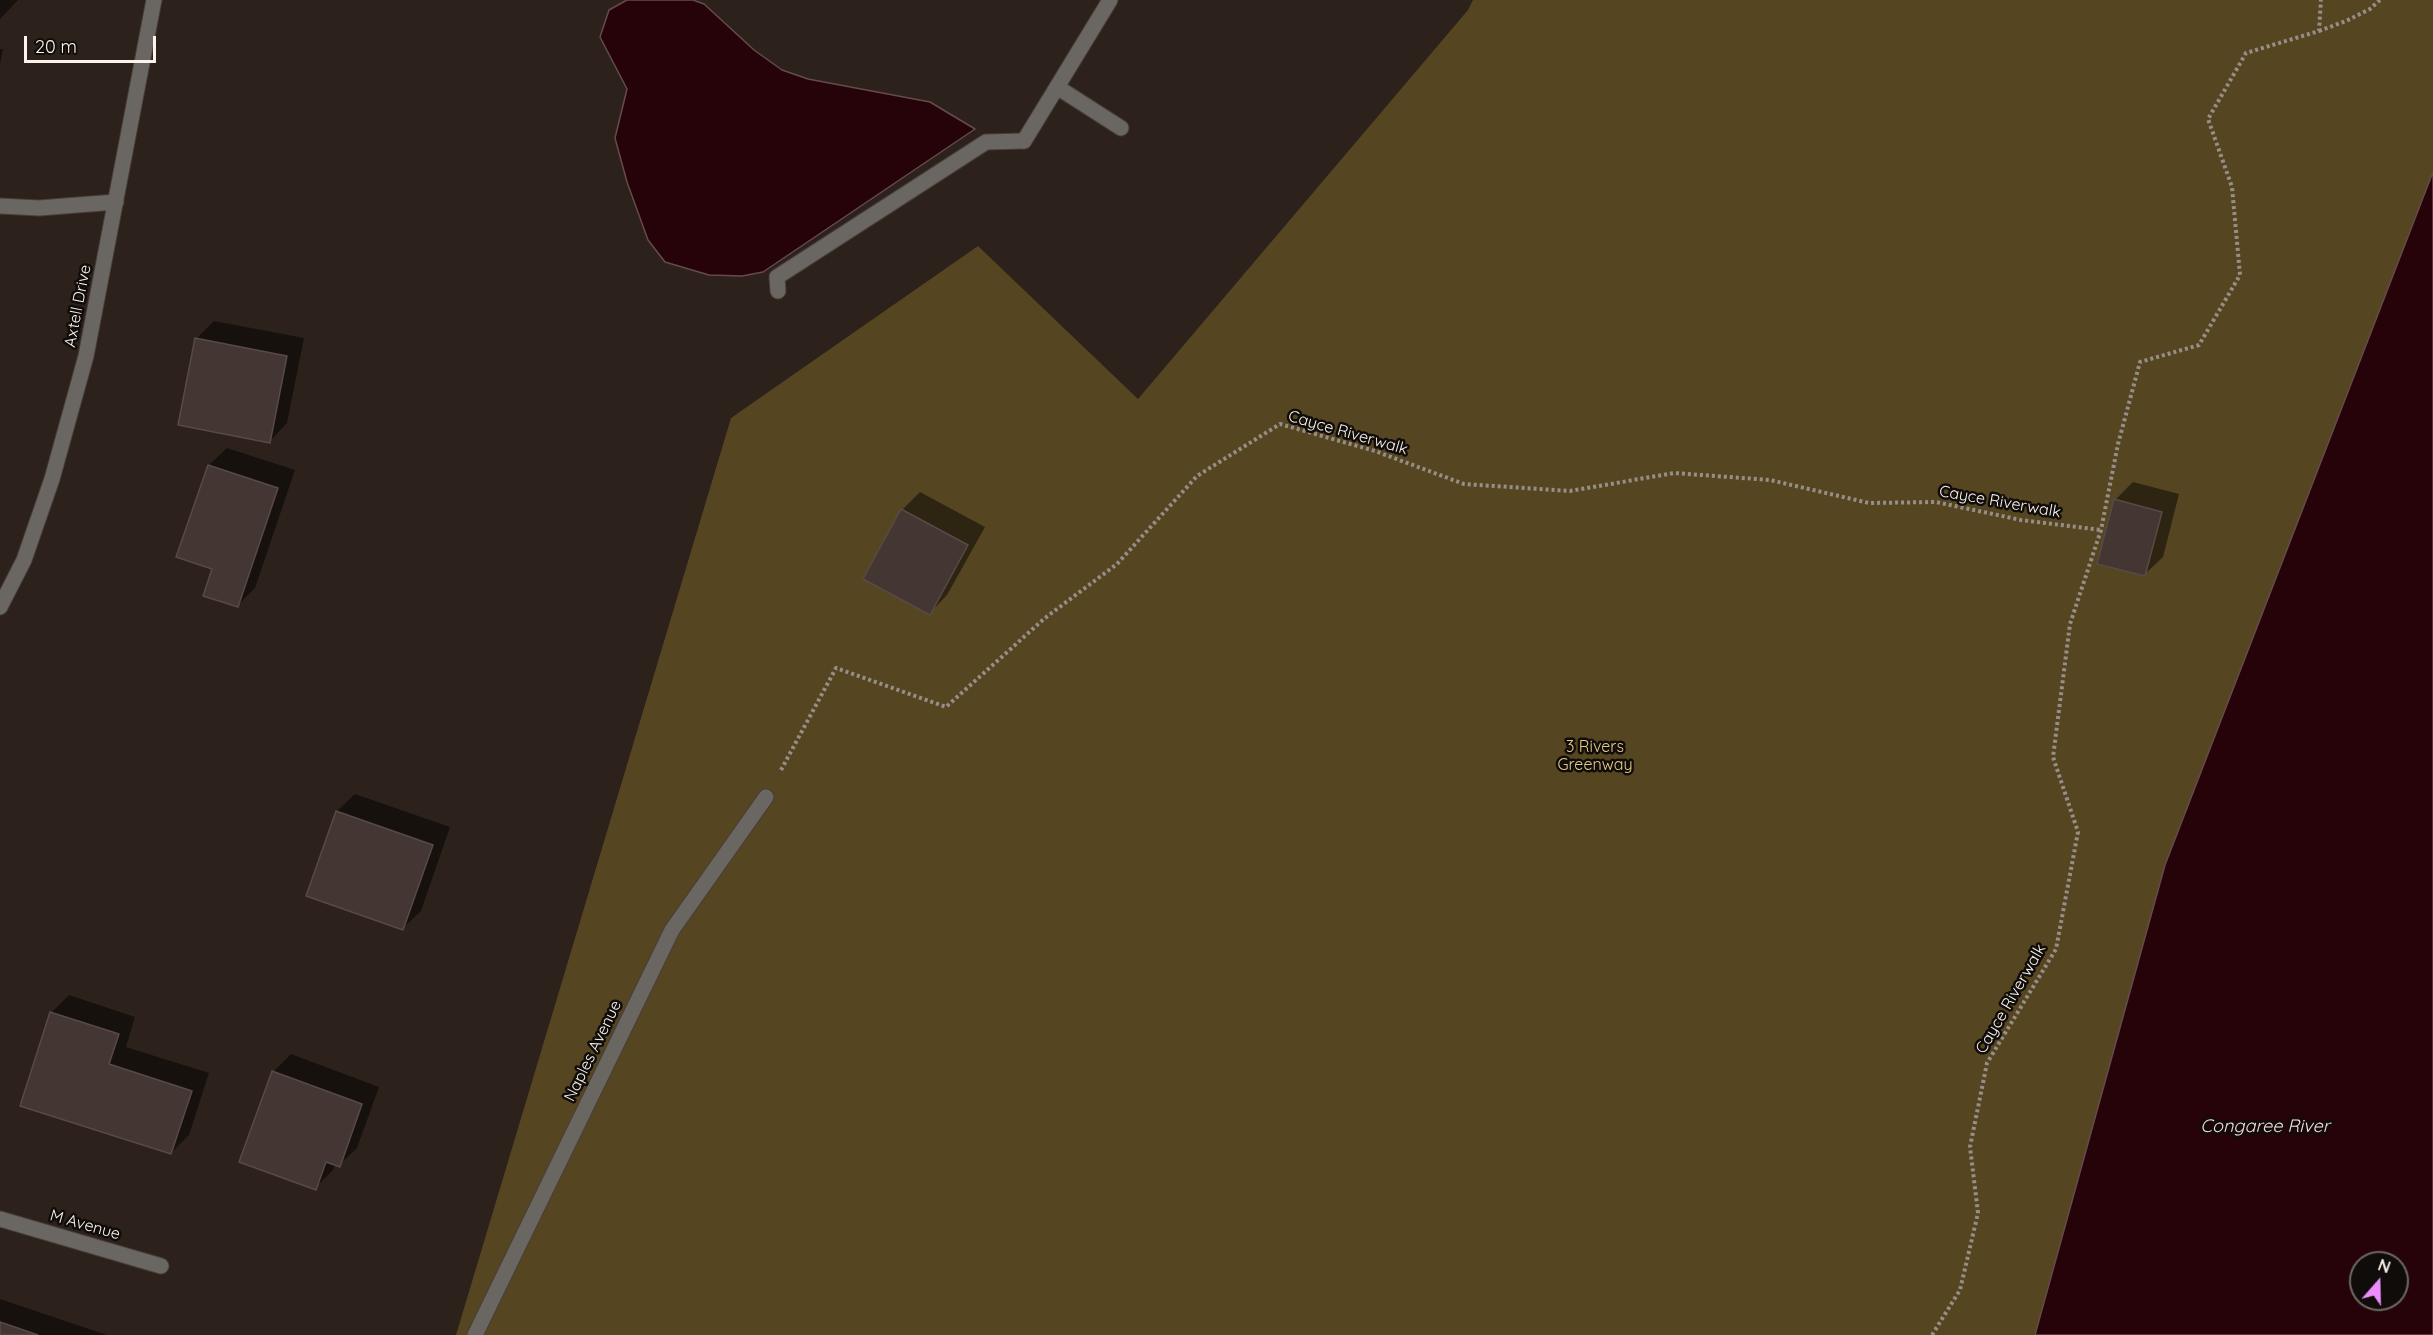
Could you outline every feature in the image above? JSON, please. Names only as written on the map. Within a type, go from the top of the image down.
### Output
[{"type":"street","name":"Axtell Drive","points":[[0,607],[24,560],[52,479],[86,356],[154,0]]},
{"type":"street","points":[[778,291],[777,277],[986,142],[1024,141],[1110,0]]},
{"type":"street","points":[[1057,87],[1121,128]]},
{"type":"street","points":[[0,206],[39,208],[116,202]]},
{"type":"street","name":"Naples Avenue","points":[[475,1335],[672,930],[766,797]]},
{"type":"street","name":"M Avenue","points":[[0,1219],[160,1266]]},
{"type":"path","points":[[2319,31],[2321,0]]},
{"type":"path","name":"Cayce Riverwalk","points":[[1932,1335],[1960,1290],[1978,1213],[1970,1147],[1987,1063],[2056,949],[2078,832],[2053,757],[2070,624],[2101,530],[2118,444],[2140,362],[2199,345],[2240,275],[2232,187],[2208,119],[2246,53],[2346,21],[2370,9],[2380,0]]},
{"type":"path","name":"Cayce Riverwalk","points":[[766,797],[836,668],[946,707],[1045,618],[1117,564],[1197,476],[1280,424],[1375,451],[1464,484],[1570,491],[1674,474],[1770,480],[1869,503],[1936,502],[2020,520],[2101,530]]},
{"type":"green space","name":"3 Rivers Greenway","points":[[1473,0],[2433,0],[2433,172],[2165,865],[2035,1335],[456,1335],[731,418],[978,246],[1138,399],[1468,10]]},
{"type":"water","points":[[627,0],[693,0],[704,4],[754,50],[782,70],[808,79],[930,102],[975,129],[763,272],[742,276],[709,275],[665,262],[648,240],[627,182],[615,138],[627,89],[600,37],[609,10]]},
{"type":"water","name":"Congaree River","points":[[2433,172],[2433,1335],[2035,1335],[2165,865]]},
{"type":"building","points":[[195,338],[287,356],[270,443],[178,425]]},
{"type":"building","points":[[208,465],[278,488],[238,607],[203,596],[212,569],[176,557]]},
{"type":"building","points":[[2114,499],[2162,512],[2145,576],[2097,564]]},
{"type":"building","points":[[901,509],[968,545],[930,615],[863,579]]},
{"type":"building","points":[[336,811],[433,845],[403,930],[306,896]]},
{"type":"building","points":[[50,1012],[119,1034],[109,1064],[192,1091],[171,1154],[20,1106]]},
{"type":"building","points":[[272,1071],[362,1104],[340,1167],[326,1162],[316,1190],[239,1162]]},
{"type":"building","points":[[0,1322],[38,1335],[0,1335]]}]
